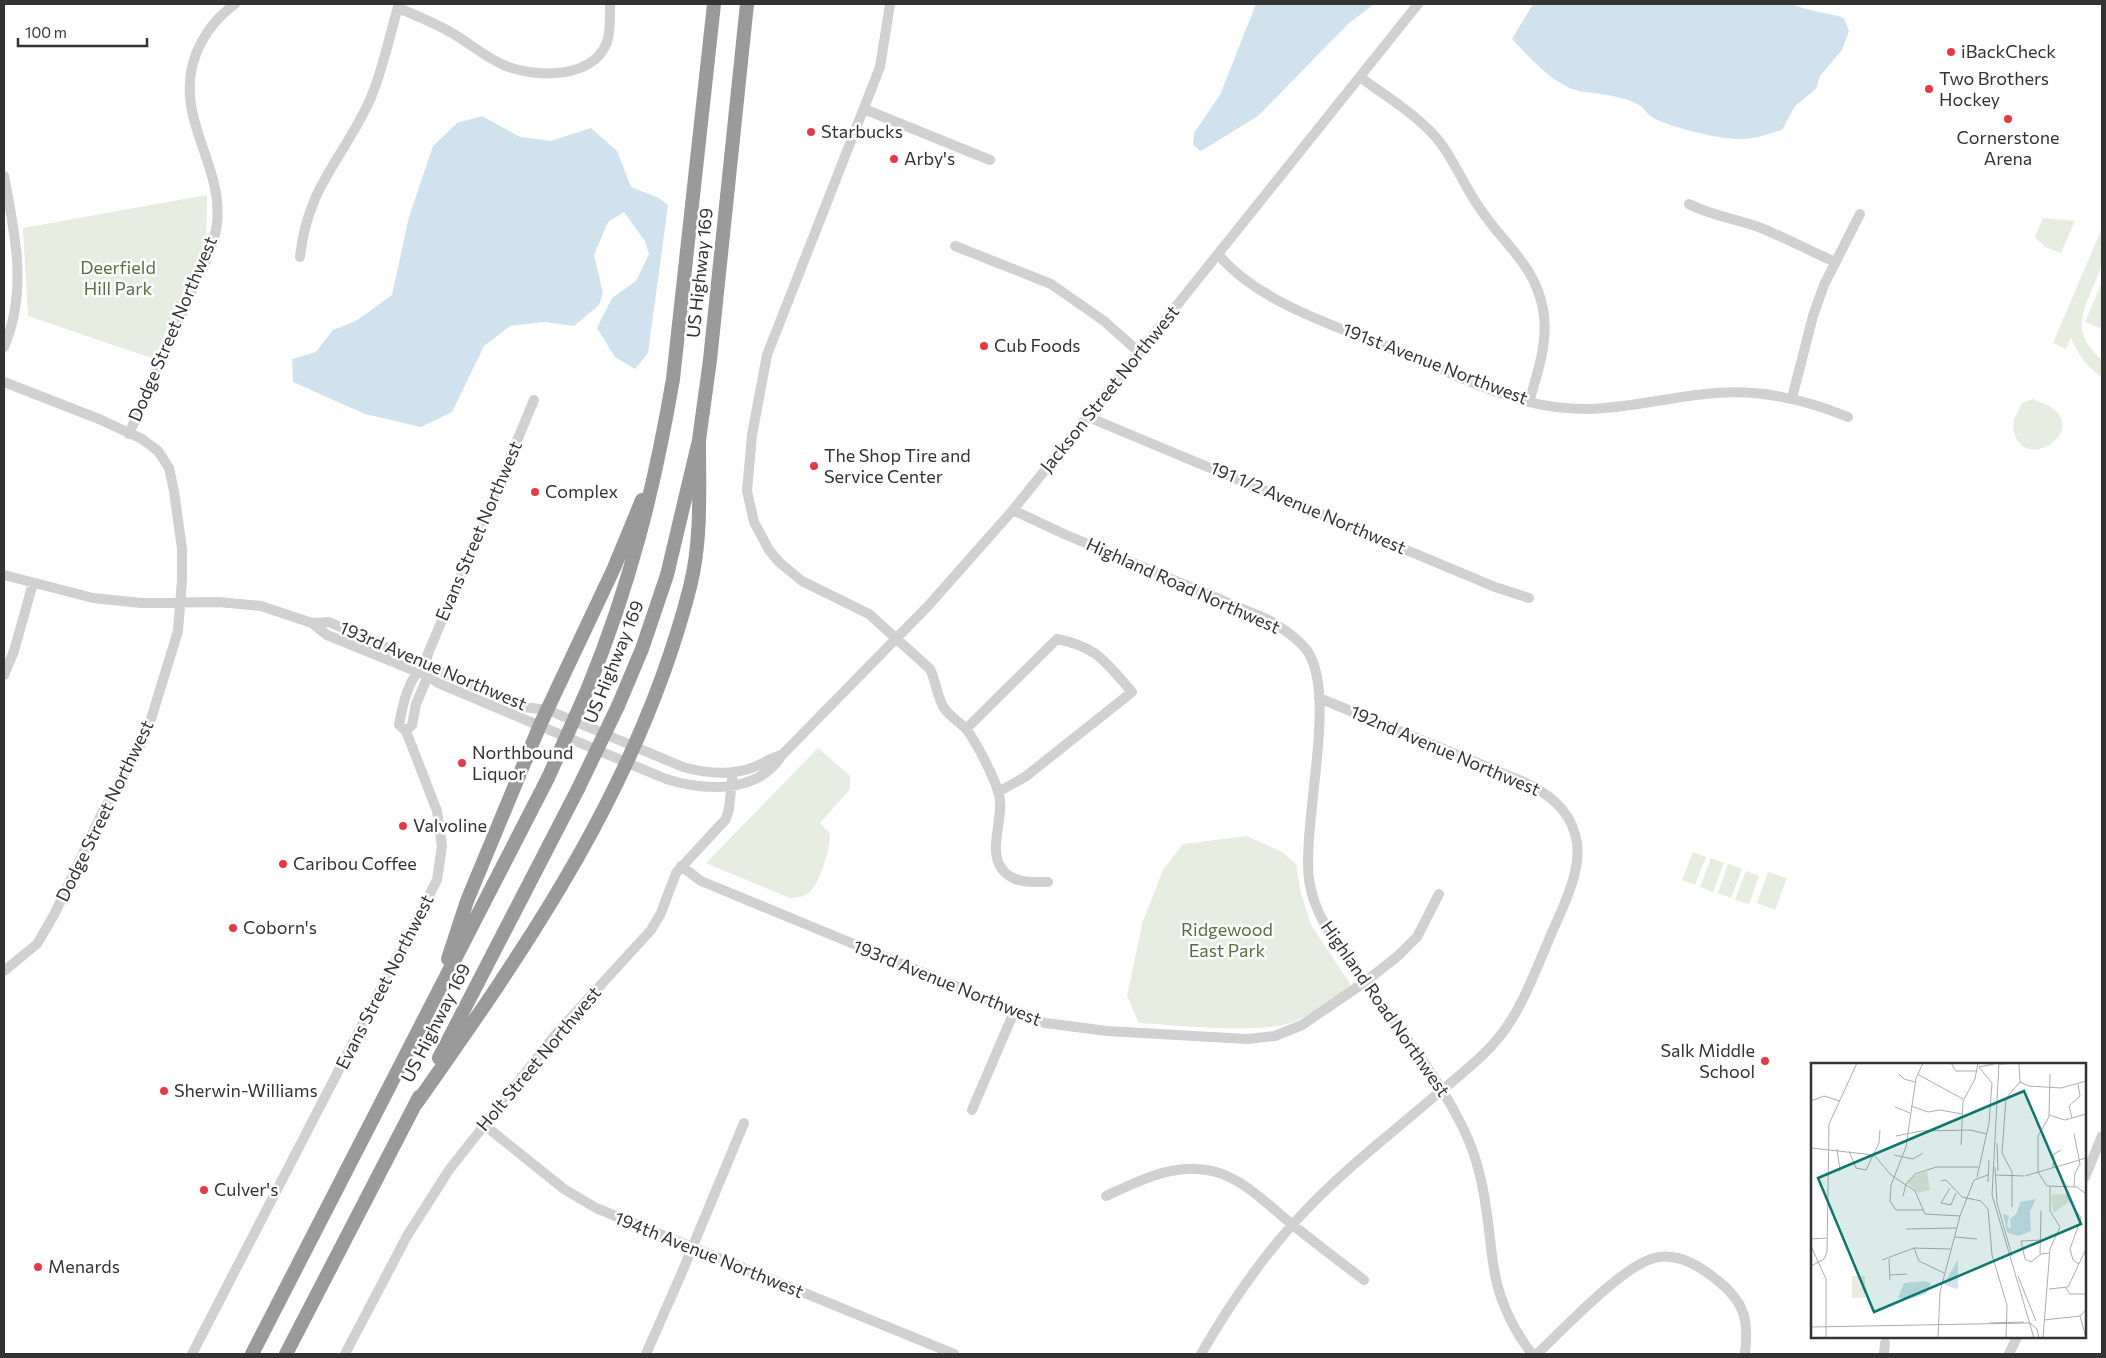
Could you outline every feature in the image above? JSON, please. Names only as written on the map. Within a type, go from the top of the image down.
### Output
[{"type":"highway","name":"US Highway 169","points":[[252,1354],[548,778],[588,688],[621,603],[633,563],[664,430],[676,351],[714,4]]},
{"type":"highway","name":"US Highway 169","points":[[286,1354],[578,789],[618,706],[642,649],[678,537],[699,440],[711,351],[747,4]]},
{"type":"highway","points":[[433,1004],[467,901],[540,725],[641,505],[664,430]]},
{"type":"highway","points":[[416,1104],[504,979],[560,890],[599,821],[635,747],[660,680],[690,586],[698,525],[699,440]]},
{"type":"street","name":"Dodge Street Northwest","points":[[129,434],[214,239],[217,200],[212,178],[192,120],[189,83],[194,60],[204,38],[218,18],[235,4]]},
{"type":"street","points":[[300,256],[302,237],[314,198],[370,101],[399,6],[445,29],[503,65],[526,72],[544,72],[582,68],[597,58],[608,40],[610,4]]},
{"type":"street","points":[[890,4],[883,56],[768,355],[752,435],[747,491],[754,522],[769,550],[779,562],[802,581],[864,611],[930,669],[946,710],[966,729],[998,792],[1000,809],[996,853],[1002,869],[1017,880],[1048,882]]},
{"type":"street","name":"Jackson Street Northwest","points":[[602,752],[666,779],[691,786],[732,786],[764,774],[777,764],[782,755],[957,575],[1013,510],[1418,4]]},
{"type":"street","points":[[1360,76],[1415,117],[1441,143],[1480,209],[1531,272],[1542,303],[1545,336],[1529,402]]},
{"type":"street","points":[[864,108],[990,160]]},
{"type":"street","points":[[4,176],[19,282],[15,317],[4,346]]},
{"type":"street","points":[[1689,204],[1706,213],[1762,229],[1835,262]]},
{"type":"street","points":[[1792,398],[1814,316],[1835,262],[1860,214]]},
{"type":"street","points":[[955,246],[1051,284],[1104,321],[1140,352]]},
{"type":"street","name":"191st Avenue Northwest","points":[[1218,254],[1239,275],[1280,301],[1486,388],[1529,402],[1588,409],[1621,407],[1724,392],[1760,393],[1792,398],[1848,417]]},
{"type":"street","points":[[4,382],[99,419],[158,451],[169,468],[174,491],[182,549],[182,603]]},
{"type":"street","name":"Evans Street Northwest","points":[[192,1354],[436,880],[442,846],[439,822],[433,801],[406,731],[399,725],[401,713],[416,671],[426,663],[534,400]]},
{"type":"street","name":"191 1/2 Avenue Northwest","points":[[1088,417],[1495,587],[1529,598]]},
{"type":"street","name":"Highland Road Northwest","points":[[1013,510],[1064,534],[1244,609],[1279,627],[1300,642],[1308,653],[1318,678],[1319,698],[1308,848],[1309,880],[1318,911],[1326,927],[1442,1090],[1461,1123],[1479,1173],[1500,1297],[1514,1326],[1532,1354]]},
{"type":"street","name":"193rd Avenue Northwest","points":[[4,575],[93,598],[141,603],[249,604],[286,613],[312,623],[327,635],[428,676],[438,683],[602,752]]},
{"type":"street","points":[[4,675],[14,651],[33,583]]},
{"type":"street","name":"Dodge Street Northwest","points":[[4,971],[37,944],[54,915],[103,811],[139,748],[175,642],[182,603]]},
{"type":"street","name":"193rd Avenue Northwest","points":[[312,623],[328,622],[524,706],[548,710],[609,735]]},
{"type":"street","points":[[966,729],[1057,639],[1082,644],[1100,655],[1132,692],[1025,777],[998,792]]},
{"type":"street","points":[[406,731],[412,725],[416,704],[428,676],[426,663]]},
{"type":"street","name":"192nd Avenue Northwest","points":[[1319,698],[1530,785],[1554,801],[1566,814],[1575,834],[1578,858],[1568,896],[1522,1000],[1503,1034],[1483,1055],[1442,1090]]},
{"type":"street","name":"Jackson Street Northwest","points":[[609,735],[693,770],[733,772],[782,755]]},
{"type":"street","name":"Holt Street Northwest","points":[[345,1354],[417,1218],[449,1170],[483,1124],[555,1035],[655,925],[681,866],[726,819],[733,772]]},
{"type":"street","name":"193rd Avenue Northwest","points":[[681,866],[701,881],[1014,1012],[1045,1023],[1075,1028],[1222,1038],[1275,1036],[1302,1025],[1365,982],[1399,955],[1417,937],[1439,894]]},
{"type":"street","points":[[972,1110],[1014,1012]]},
{"type":"street","points":[[1201,1354],[1230,1306],[1292,1225],[1334,1183],[1442,1090]]},
{"type":"street","points":[[646,1354],[744,1123]]},
{"type":"street","name":"194th Avenue Northwest","points":[[483,1124],[564,1190],[613,1216],[954,1354]]},
{"type":"street","points":[[2086,1175],[2102,1136]]},
{"type":"street","points":[[1106,1196],[1136,1182],[1168,1172],[1183,1169],[1211,1170],[1248,1188],[1292,1225],[1364,1280]]},
{"type":"street","points":[[1537,1354],[1626,1272],[1648,1260],[1668,1257],[1678,1258],[1700,1268],[1720,1283],[1737,1300],[1742,1309],[1747,1329],[1745,1354]]},
{"type":"street","points":[[2009,1354],[2017,1338]]},
{"type":"street","points":[[1884,1354],[1885,1343]]},
{"type":"green space","name":"Deerfield Hill Park","points":[[207,195],[206,241],[154,359],[28,316],[23,228]]},
{"type":"green space","points":[[2043,218],[2075,221],[2061,253],[2045,247],[2035,237]]},
{"type":"green space","points":[[2102,228],[2103,260],[2083,314],[2082,325],[2084,337],[2090,348],[2102,360],[2102,377],[2084,360],[2071,338],[2066,349],[2053,343]]},
{"type":"green space","points":[[2102,282],[2102,329],[2085,322]]},
{"type":"green space","points":[[2033,399],[2051,407],[2060,417],[2062,427],[2059,436],[2051,444],[2041,449],[2031,449],[2021,445],[2013,428],[2013,423],[2022,403]]},
{"type":"green space","points":[[818,748],[850,776],[850,789],[820,823],[830,834],[830,840],[822,871],[812,890],[808,894],[790,898],[706,863]]},
{"type":"green space","name":"Ridgewood East Park","points":[[1247,836],[1282,852],[1296,864],[1301,893],[1311,925],[1351,985],[1311,1013],[1296,1021],[1282,1025],[1263,1028],[1219,1028],[1139,1023],[1127,996],[1143,921],[1163,870],[1183,844]]},
{"type":"green space","points":[[1693,852],[1706,857],[1695,885],[1682,880]]},
{"type":"green space","points":[[1711,858],[1724,863],[1713,892],[1700,887]]},
{"type":"green space","points":[[1728,864],[1742,869],[1731,898],[1718,893]]},
{"type":"green space","points":[[1746,871],[1759,876],[1749,904],[1735,900]]},
{"type":"green space","points":[[1768,872],[1787,878],[1775,910],[1757,903]]},
{"type":"water","points":[[1256,4],[1374,4],[1348,24],[1258,116],[1201,151],[1193,145],[1194,133],[1220,95]]},
{"type":"water","points":[[1533,4],[1792,4],[1844,18],[1849,31],[1842,50],[1820,76],[1816,89],[1795,106],[1782,130],[1755,138],[1724,138],[1669,125],[1650,116],[1642,107],[1626,99],[1584,92],[1564,85],[1554,79],[1536,64],[1512,39]]},
{"type":"water","points":[[482,116],[520,137],[551,141],[591,128],[617,151],[631,187],[659,198],[668,205],[648,353],[635,369],[615,357],[597,328],[612,298],[636,281],[649,254],[645,241],[624,212],[608,222],[594,255],[603,293],[599,305],[574,326],[544,322],[510,326],[484,346],[452,412],[421,427],[365,414],[293,382],[292,359],[316,352],[333,330],[356,321],[392,295],[409,217],[433,146],[457,123]]},
{"type":"place","name":"iBackCheck","points":[[1951,52]]},
{"type":"place","name":"Two Brothers Hockey","points":[[1929,89]]},
{"type":"place","name":"Cornerstone Arena","points":[[2008,119]]},
{"type":"place","name":"Starbucks","points":[[811,132]]},
{"type":"place","name":"Arby's","points":[[894,159]]},
{"type":"place","name":"Cub Foods","points":[[984,346]]},
{"type":"place","name":"The Shop Tire and Service Center","points":[[814,466]]},
{"type":"place","name":"Complex","points":[[535,492]]},
{"type":"place","name":"Northbound Liquor","points":[[462,763]]},
{"type":"place","name":"Valvoline","points":[[403,826]]},
{"type":"place","name":"Caribou Coffee","points":[[283,864]]},
{"type":"place","name":"Coborn's","points":[[233,928]]},
{"type":"place","name":"Salk Middle School","points":[[1765,1061]]},
{"type":"place","name":"Sherwin-Williams","points":[[164,1091]]},
{"type":"place","name":"Culver's","points":[[204,1190]]},
{"type":"place","name":"Menards","points":[[38,1267]]}]
